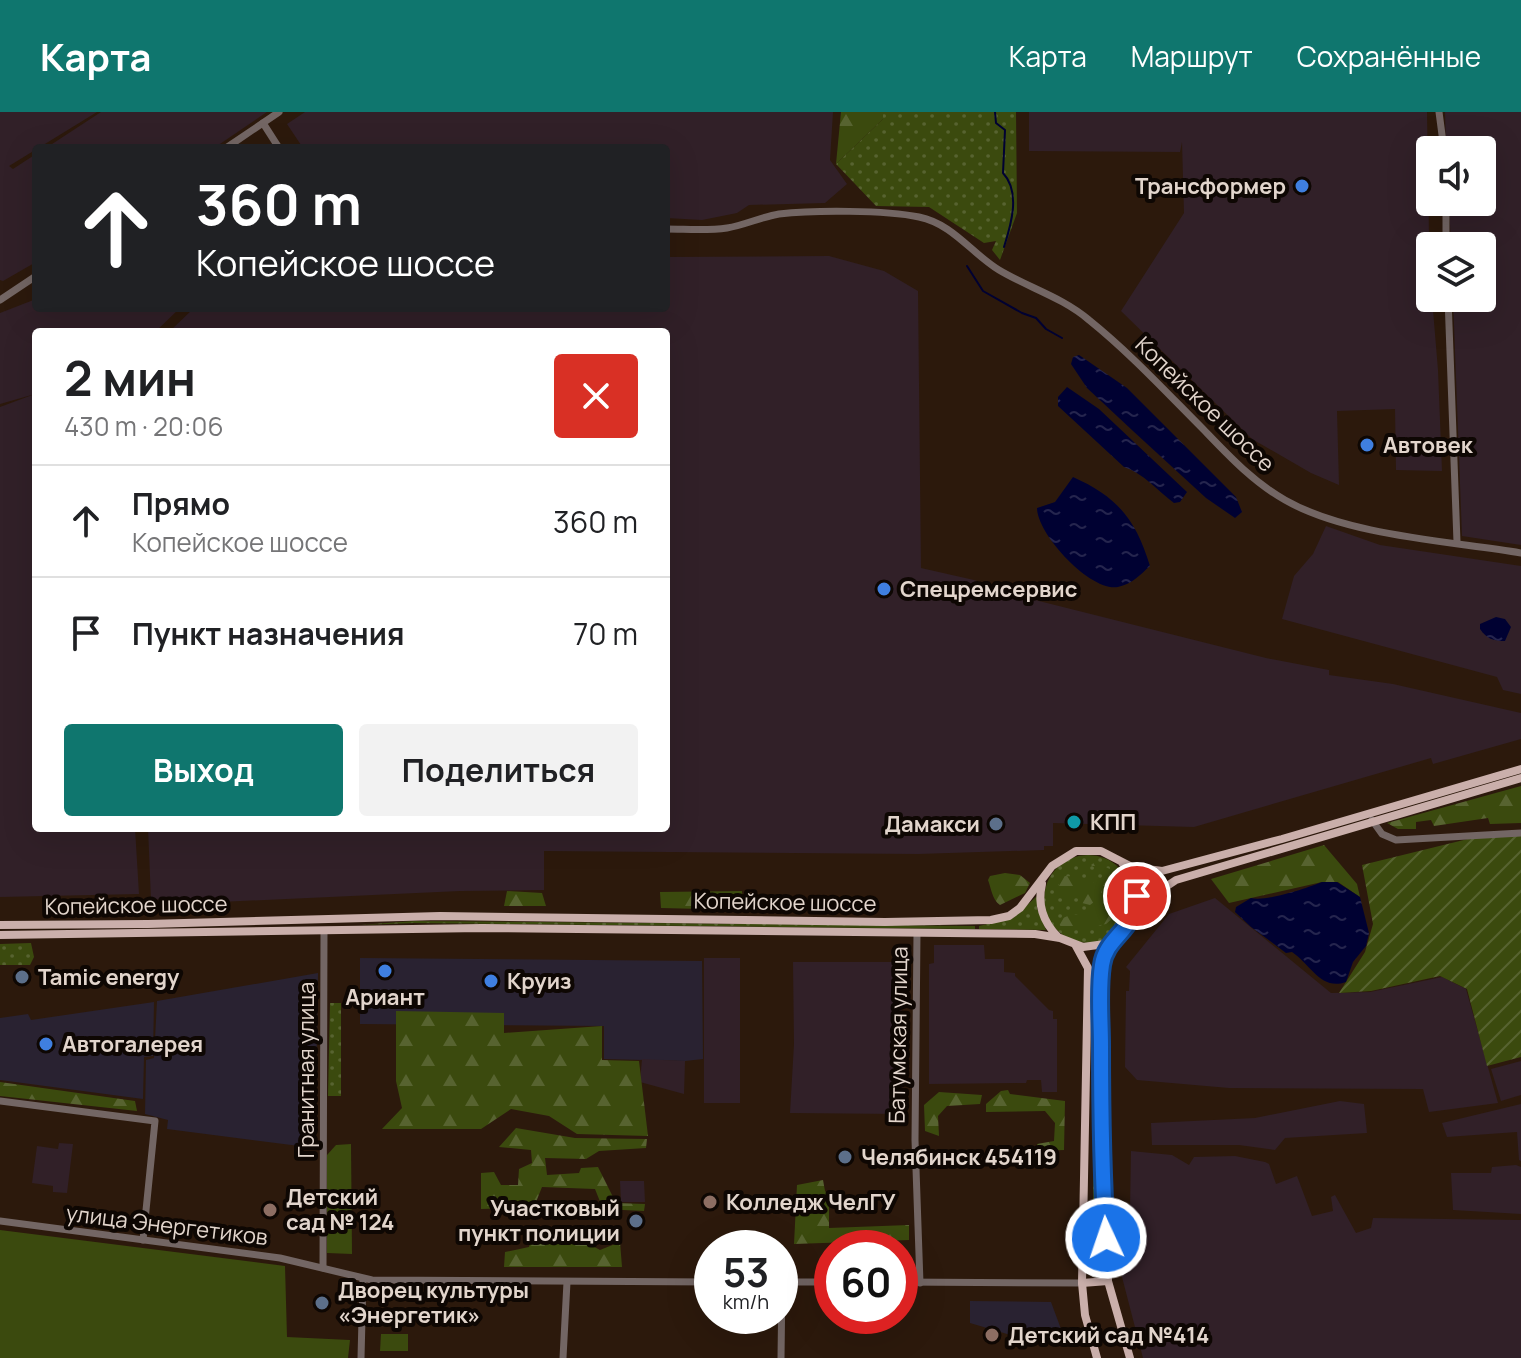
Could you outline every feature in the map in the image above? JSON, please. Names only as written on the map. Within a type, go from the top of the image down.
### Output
[{"type":"main road","name":"Копейское шоссе","points":[[0,925],[440,916],[977,922],[1001,919],[1014,912],[1063,857],[1084,850],[1101,851],[1123,864],[1154,872],[1177,868],[1521,769]]},
{"type":"main road","points":[[1075,945],[1098,946],[1112,941],[1125,931],[1149,898],[1176,880],[1521,778]]},
{"type":"main road","points":[[1123,864],[1132,875],[1137,889],[1134,918]]},
{"type":"main road","points":[[1047,873],[1041,886],[1040,908],[1049,928],[1060,938]]},
{"type":"main road","name":"Гранитная улица","points":[[324,919],[324,931]]},
{"type":"main road","name":"Копейское шоссе","points":[[0,935],[495,928],[1035,934],[1060,938],[1075,945]]},
{"type":"main road","points":[[1112,941],[1101,968],[1101,1110],[1108,1281],[1130,1358]]},
{"type":"main road","points":[[1075,945],[1088,968],[1082,1283],[1085,1315],[1097,1358]]},
{"type":"main road","points":[[1086,1109],[1101,1110]]},
{"type":"main road","points":[[1082,1283],[1108,1281]]},
{"type":"street","points":[[232,144],[279,112]]},
{"type":"street","points":[[1439,112],[1442,136]]},
{"type":"street","points":[[263,123],[276,144]]},
{"type":"street","name":"Копейское шоссе","points":[[670,229],[724,229],[780,214],[919,217],[954,232],[998,270],[1066,302],[1134,361],[1247,474],[1286,501],[1362,529],[1521,553]]},
{"type":"street","points":[[0,300],[32,279]]},
{"type":"street","points":[[1449,312],[1457,542]]},
{"type":"street","points":[[1372,820],[1382,834],[1396,840],[1521,833]]},
{"type":"street","name":"Гранитная улица","points":[[323,1268],[324,931]]},
{"type":"street","name":"Батумская улица","points":[[917,933],[915,1140],[920,1283]]},
{"type":"street","points":[[0,1101],[155,1121],[143,1240]]},
{"type":"street","name":"улица Энергетиков","points":[[0,1221],[280,1258],[363,1279],[694,1282]]},
{"type":"street","points":[[361,1358],[363,1279]]},
{"type":"street","points":[[563,1358],[567,1282]]},
{"type":"street","points":[[920,1283],[1082,1283]]},
{"type":"street","points":[[781,1334],[781,1358]]},
{"type":"shaded area","points":[[0,112],[97,112],[45,144],[32,144],[32,152],[9,166],[13,169],[32,157],[32,264],[0,280]]},
{"type":"shaded area","points":[[101,112],[267,112],[220,144],[52,144]]},
{"type":"shaded area","points":[[305,112],[833,112],[830,160],[847,184],[825,203],[749,205],[737,213],[702,220],[670,218],[670,144],[300,144],[287,124]]},
{"type":"shaded area","points":[[1029,112],[1427,112],[1427,136],[1416,136],[1416,216],[1429,216],[1429,232],[1416,232],[1416,312],[1433,312],[1442,471],[1396,470],[1395,409],[1337,411],[1339,485],[1311,473],[1252,439],[1121,311],[1184,213],[1182,142],[1180,152],[1029,151]]},
{"type":"shaded area","points":[[1445,112],[1521,112],[1521,545],[1462,536],[1454,312],[1496,312],[1496,232],[1450,232],[1450,216],[1496,216],[1496,136],[1446,136]]},
{"type":"shaded area","points":[[829,256],[884,271],[918,291],[921,568],[1266,658],[1329,670],[1329,675],[1393,684],[1521,713],[1521,739],[1433,764],[1431,758],[1194,827],[1053,823],[1053,846],[1044,846],[1044,850],[918,854],[544,851],[544,890],[177,904],[176,898],[151,900],[148,832],[670,832],[670,328],[173,328],[190,312],[670,312],[670,257]]},
{"type":"shaded area","points":[[32,301],[32,312],[176,312],[159,328],[32,328],[32,395],[0,404],[0,313]]},
{"type":"shaded area","points":[[32,395],[32,832],[135,832],[139,894],[0,897],[0,407]]},
{"type":"shaded area","points":[[1326,526],[1380,545],[1521,566],[1521,694],[1503,690],[1497,677],[1282,619],[1294,576],[1313,554]]},
{"type":"shaded area","points":[[1215,898],[1331,993],[1370,992],[1442,977],[1466,989],[1498,1103],[1429,1112],[1423,1089],[1229,1088],[1137,1080],[1125,1067],[1126,991],[1129,991],[1130,971],[1126,967],[1169,914]]},
{"type":"shaded area","points":[[934,945],[984,945],[985,959],[1004,959],[1004,972],[1015,973],[1053,1011],[1053,1019],[1057,1019],[1057,1092],[1042,1092],[1041,1080],[1027,1080],[1026,1083],[929,1084],[929,964],[934,963]]},
{"type":"shaded area","points":[[360,958],[702,961],[703,1059],[604,1059],[604,1026],[360,1024]]},
{"type":"shaded area","points":[[704,958],[740,958],[740,1103],[704,1103]]},
{"type":"shaded area","points":[[793,962],[901,962],[903,1114],[790,1113],[794,1044]]},
{"type":"shaded area","points":[[318,973],[315,1148],[167,1129],[168,1120],[145,1114],[146,1060],[154,1058],[157,1001]]},
{"type":"shaded area","points":[[154,1002],[153,1056],[144,1057],[143,1099],[0,1080],[0,1018],[28,1014],[31,1020]]},
{"type":"shaded area","points":[[642,1059],[685,1061],[684,1094],[640,1082]]},
{"type":"shaded area","points":[[1521,1061],[1521,1095],[1501,1101],[1491,1069]]},
{"type":"shaded area","points":[[1340,1101],[1364,1104],[1367,1133],[1285,1138],[1275,1150],[1239,1145],[1152,1145],[1151,1123],[1255,1118]]},
{"type":"shaded area","points":[[1521,1104],[1521,1161],[1517,1132],[1447,1137],[1442,1123]]},
{"type":"shaded area","points":[[59,1143],[73,1144],[67,1193],[53,1192],[53,1186],[32,1183],[37,1146],[58,1149]]},
{"type":"shaded area","points":[[1131,1151],[1172,1155],[1189,1165],[1194,1157],[1235,1156],[1265,1162],[1269,1164],[1276,1184],[1297,1176],[1312,1216],[1333,1211],[1331,1197],[1335,1195],[1356,1233],[1371,1228],[1373,1218],[1521,1220],[1521,1358],[1143,1358],[1122,1277],[1116,1222],[1130,1212]]},
{"type":"shaded area","points":[[1492,1167],[1521,1167],[1521,1214],[1453,1210],[1451,1173],[1491,1173]]},
{"type":"shaded area","points":[[620,1181],[644,1181],[645,1202],[621,1202]]},
{"type":"shaded area","points":[[970,1301],[1051,1302],[1061,1329],[1031,1341],[970,1323]]},
{"type":"green space","points":[[841,112],[883,112],[883,119],[836,164]]},
{"type":"green space","points":[[883,112],[1016,112],[1017,213],[1000,260],[992,250],[996,241],[984,243],[929,207],[876,206],[836,164],[883,119]]},
{"type":"green space","points":[[1521,786],[1521,823],[1490,824],[1488,818],[1434,826],[1431,820],[1416,822],[1416,829],[1398,829],[1387,823]]},
{"type":"green space","points":[[1521,835],[1521,1057],[1487,1066],[1467,989],[1440,976],[1371,991],[1339,993],[1365,952],[1373,924],[1362,865],[1476,837]]},
{"type":"green space","points":[[1324,845],[1357,884],[1360,897],[1338,882],[1322,882],[1229,903],[1211,879]]},
{"type":"green space","points":[[1088,855],[1105,859],[1119,868],[1128,882],[1132,899],[1128,916],[1119,930],[1105,939],[1088,943],[1071,939],[1057,930],[1048,916],[1044,899],[1048,882],[1057,868],[1071,859]]},
{"type":"green space","points":[[1095,862],[1114,871],[1121,883],[1111,889],[1107,885],[1102,887],[1101,893],[1127,898],[1129,904],[1106,924],[1066,932],[1056,921],[1070,915],[1096,913],[1098,906],[1094,902],[1090,905],[1082,903],[1079,894],[1066,895],[1056,881],[1059,876],[1064,876],[1083,878],[1097,884],[1104,882],[1107,877],[1091,865]]},
{"type":"green space","points":[[1005,873],[1020,875],[1030,883],[1025,893],[1000,905],[993,897],[988,880],[990,876]]},
{"type":"green space","points":[[507,891],[542,893],[546,906],[504,906]]},
{"type":"green space","points":[[742,891],[743,910],[661,908],[660,892]]},
{"type":"green space","points":[[1037,896],[1037,908],[1046,930],[979,929],[979,926],[1013,918]]},
{"type":"green space","points":[[414,921],[975,926],[975,929],[359,925]]},
{"type":"green space","points":[[31,943],[34,957],[30,965],[0,965],[0,944]]},
{"type":"green space","points":[[330,1003],[341,1003],[341,1096],[328,1096]]},
{"type":"green space","points":[[396,1011],[504,1013],[504,1033],[602,1026],[602,1060],[639,1061],[648,1136],[577,1134],[549,1116],[511,1109],[481,1129],[382,1129],[402,1108],[396,1081]]},
{"type":"green space","points":[[0,1082],[135,1101],[137,1111],[0,1096]]},
{"type":"green space","points":[[1008,1090],[1010,1094],[1065,1101],[1064,1150],[1037,1151],[1037,1144],[1054,1141],[1055,1123],[1045,1111],[986,1112],[986,1104],[1001,1091]]},
{"type":"green space","points":[[939,1092],[982,1095],[980,1104],[947,1106],[938,1116],[939,1136],[925,1131],[924,1105]]},
{"type":"green space","points":[[1093,1116],[1096,1116],[1102,1266],[1097,1271],[1093,1269]]},
{"type":"green space","points":[[516,1128],[575,1138],[647,1139],[646,1148],[599,1151],[586,1159],[545,1158],[547,1175],[579,1173],[581,1168],[598,1167],[616,1203],[645,1204],[644,1211],[603,1209],[595,1189],[542,1187],[534,1207],[481,1209],[481,1173],[494,1172],[501,1185],[518,1185],[519,1169],[532,1163],[531,1150],[499,1147]]},
{"type":"green space","points":[[351,1144],[352,1254],[327,1253],[327,1155],[336,1145]]},
{"type":"green space","points":[[823,1180],[829,1196],[829,1228],[909,1225],[909,1230],[814,1230],[814,1243],[798,1244],[798,1230],[795,1230],[797,1185]]},
{"type":"green space","points":[[0,1230],[285,1266],[287,1337],[350,1340],[348,1358],[0,1358]]},
{"type":"green space","points":[[532,1237],[576,1237],[600,1250],[620,1242],[622,1267],[504,1267],[505,1252],[529,1247]]},
{"type":"green space","points":[[381,1334],[408,1334],[408,1351],[380,1351]]},
{"type":"water","points":[[1079,355],[1127,388],[1236,497],[1242,512],[1235,518],[1206,498],[1087,388],[1071,364],[1073,357]]},
{"type":"water","points":[[1067,387],[1099,409],[1187,492],[1180,502],[1174,503],[1144,478],[1124,467],[1058,406],[1058,397]]},
{"type":"water","points":[[1073,477],[1113,502],[1138,536],[1150,566],[1128,584],[1106,586],[1080,571],[1055,546],[1039,519],[1037,508],[1055,502]]},
{"type":"water","points":[[1496,617],[1505,619],[1511,627],[1505,641],[1491,639],[1480,629],[1480,624]]},
{"type":"water","points":[[1322,882],[1337,882],[1360,897],[1369,933],[1366,946],[1353,962],[1346,982],[1337,984],[1323,980],[1299,957],[1292,952],[1286,953],[1235,912],[1236,907],[1251,898],[1276,896]]},
{"type":"waterway","points":[[995,112],[996,123],[1005,130],[1003,173],[1012,189],[1013,199],[1012,219],[1004,247]]},
{"type":"waterway","points":[[967,266],[983,291],[1036,318],[1046,329],[1062,338]]},
{"type":"place","name":"Трансформер","points":[[1302,186]]},
{"type":"place","name":"Автовек","points":[[1367,445]]},
{"type":"place","name":"Спецремсервис","points":[[884,589]]},
{"type":"place","name":"КПП","points":[[1074,822]]},
{"type":"place","name":"Дамакси","points":[[996,824]]},
{"type":"place","name":"Ариант","points":[[385,971]]},
{"type":"place","name":"Tamic energy","points":[[22,977]]},
{"type":"place","name":"Круиз","points":[[491,981]]},
{"type":"place","name":"Автогалерея","points":[[46,1044]]},
{"type":"place","name":"Челябинск 454119","points":[[845,1157]]},
{"type":"place","name":"Колледж ЧелГУ","points":[[710,1202]]},
{"type":"place","name":"Детский сад № 124","points":[[270,1210]]},
{"type":"place","name":"Участковый пункт полиции","points":[[636,1221]]},
{"type":"place","name":"Дворец культуры «Энергетик»","points":[[322,1303]]},
{"type":"place","name":"Детский сад №414","points":[[992,1335]]},
{"type":"route","points":[[1106,1238],[1101,1110],[1101,968],[1112,941],[1125,931],[1134,918],[1137,896]]}]
